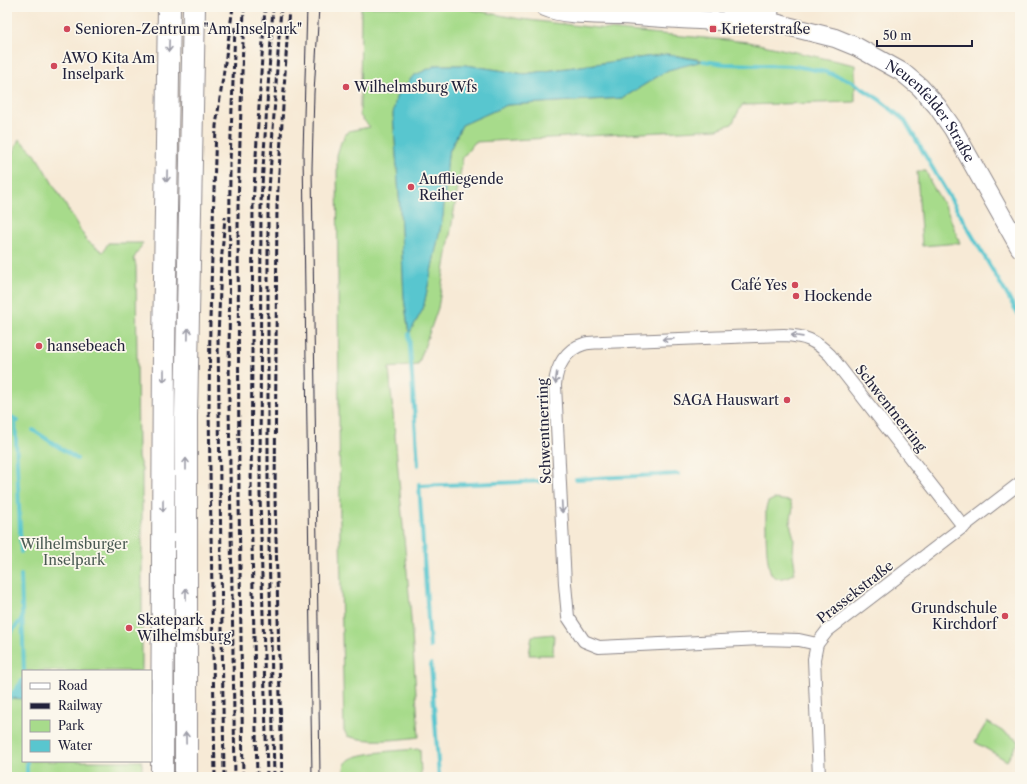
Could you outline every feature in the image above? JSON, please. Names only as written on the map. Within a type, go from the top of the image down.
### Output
[{"type":"highway","points":[[162,777],[164,346],[169,7]]},
{"type":"highway","points":[[186,777],[186,417],[194,7]]},
{"type":"main road","name":"Neuenfelder Straße","points":[[545,7],[553,11],[583,14],[715,22],[772,15]]},
{"type":"main road","name":"Neuenfelder Straße","points":[[730,7],[772,15],[835,38],[857,47],[902,72],[920,87],[938,106],[953,129],[1020,248]]},
{"type":"street","name":"Schwentnerring","points":[[817,644],[799,640],[762,639],[599,647],[584,641],[568,617],[556,380],[557,370],[565,357],[574,349],[586,343],[686,338],[800,336],[812,340],[830,355],[964,527]]},
{"type":"street","name":"Prassekstraße","points":[[819,777],[814,659],[817,644],[827,631],[1020,483]]},
{"type":"green space","points":[[361,7],[458,7],[520,19],[606,29],[749,42],[855,65],[855,102],[742,105],[732,124],[717,129],[475,142],[463,157],[438,308],[418,365],[389,368],[410,605],[419,737],[383,740],[364,740],[347,736],[344,730],[340,535],[337,155],[341,142],[348,131],[370,127],[360,116]],"holes":[[[667,54],[702,60],[668,70],[623,98],[507,105],[462,125],[448,154],[443,216],[423,309],[409,334],[404,298],[400,208],[393,114],[413,76],[437,65],[466,65],[524,74]]]},
{"type":"green space","name":"Wilhelmsburger Inselpark","points":[[19,139],[35,154],[87,241],[103,252],[108,243],[143,243],[134,258],[136,266],[138,457],[142,469],[142,670],[22,670],[22,762],[142,762],[142,777],[7,777],[7,166]]},
{"type":"green space","points":[[917,171],[926,171],[931,183],[947,210],[960,243],[922,246]]},
{"type":"green space","points":[[774,499],[790,501],[793,508],[790,524],[794,538],[793,554],[795,568],[794,573],[787,577],[781,578],[773,576],[770,572],[767,555],[766,508],[768,502]]},
{"type":"green space","points":[[554,634],[553,655],[529,655],[532,636]]},
{"type":"green space","points":[[987,722],[1019,741],[1007,761],[975,742]]},
{"type":"green space","points":[[420,749],[421,777],[344,777],[344,768],[346,764],[354,757],[383,752]]},
{"type":"water","points":[[667,54],[703,61],[668,70],[623,98],[507,105],[462,125],[448,154],[443,216],[423,309],[409,334],[404,298],[400,208],[393,114],[396,97],[413,76],[437,65],[466,65],[524,74]]},
{"type":"water","points":[[22,681],[22,699],[9,698]]},
{"type":"waterway","points":[[703,61],[725,64],[795,66],[826,72],[851,81],[880,100],[905,121],[1020,317]]},
{"type":"waterway","points":[[409,334],[418,465]]},
{"type":"waterway","points":[[7,414],[18,421]]},
{"type":"waterway","points":[[15,419],[21,552]]},
{"type":"waterway","points":[[33,430],[77,459]]},
{"type":"waterway","points":[[576,479],[678,474]]},
{"type":"waterway","points":[[419,486],[546,481]]},
{"type":"waterway","points":[[419,484],[430,647]]},
{"type":"waterway","points":[[21,575],[24,670]]},
{"type":"waterway","points":[[7,637],[22,619]]},
{"type":"waterway","points":[[431,664],[439,777]]},
{"type":"waterway","points":[[7,701],[22,681]]},
{"type":"waterway","points":[[27,762],[27,777]]},
{"type":"tram line","points":[[307,7],[303,153],[312,777]]},
{"type":"tram line","points":[[319,7],[314,93],[312,168],[320,777]]},
{"type":"railway","points":[[215,777],[209,409],[210,320],[216,126],[233,7]]},
{"type":"railway","points":[[243,777],[239,499],[238,207],[244,7]]},
{"type":"railway","points":[[257,777],[251,497],[253,206],[265,7]]},
{"type":"railway","points":[[267,777],[260,494],[261,202],[273,7]]},
{"type":"railway","points":[[274,777],[268,497],[268,206],[281,7]]},
{"type":"railway","points":[[282,777],[275,498],[277,205],[289,7]]},
{"type":"railway","points":[[235,27],[230,162],[229,405],[235,777]]},
{"type":"railway","points":[[224,777],[218,338],[221,265],[225,217]]},
{"type":"place","name":"Senioren-Zentrum \"Am Inselpark\"","points":[[67,29]]},
{"type":"place","name":"Krieterstraße","points":[[713,29]]},
{"type":"place","name":"AWO Kita Am Inselpark","points":[[54,66]]},
{"type":"place","name":"Wilhelmsburg Wfs","points":[[346,87]]},
{"type":"place","name":"Auffliegende Reiher","points":[[411,187]]},
{"type":"place","name":"Café Yes","points":[[795,285]]},
{"type":"place","name":"Hockende","points":[[796,296]]},
{"type":"place","name":"hansebeach","points":[[39,346]]},
{"type":"place","name":"SAGA Hauswart","points":[[787,400]]},
{"type":"place","name":"Grundschule Kirchdorf","points":[[1005,616]]},
{"type":"place","name":"Skatepark Wilhelmsburg","points":[[129,628]]}]
